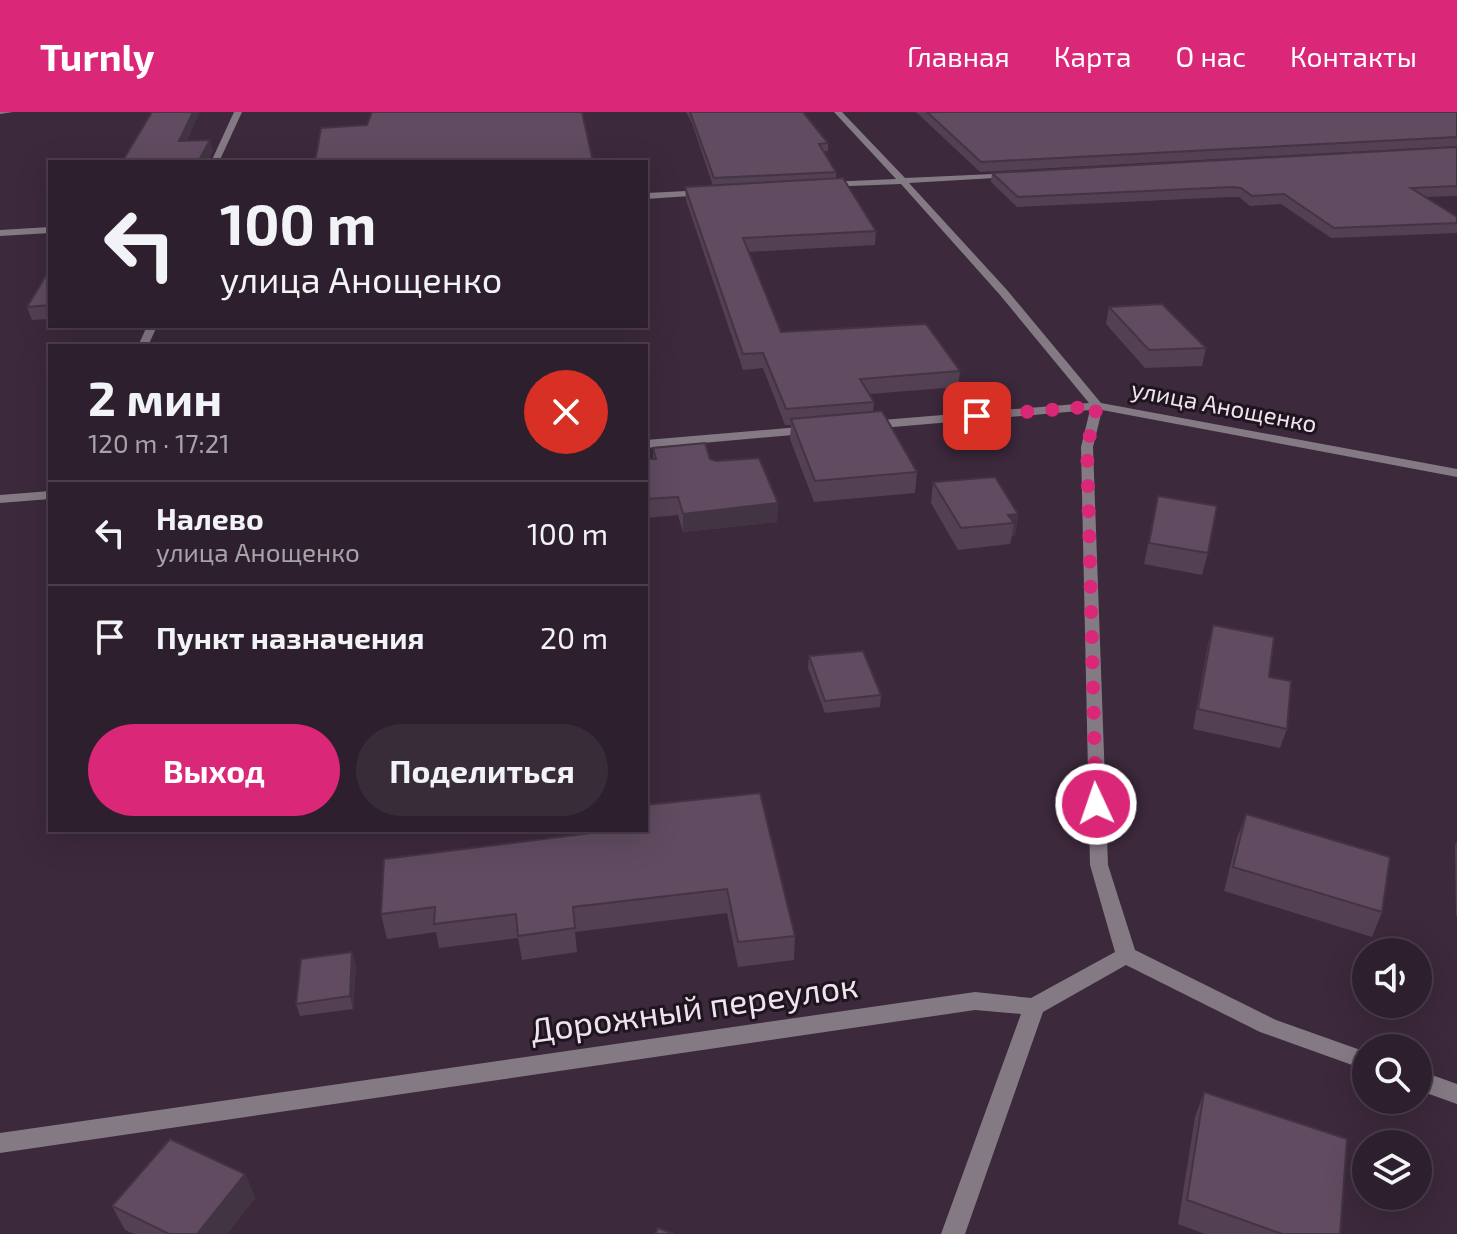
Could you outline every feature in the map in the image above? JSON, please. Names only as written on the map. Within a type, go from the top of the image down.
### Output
[{"type":"street","points":[[0,112],[9,112]]},
{"type":"street","points":[[216,160],[238,112]]},
{"type":"street","points":[[838,112],[1070,370],[1097,406],[1087,447],[1094,774],[1099,865],[1126,955],[1268,1026],[1352,1056]]},
{"type":"street","points":[[812,186],[1029,174]]},
{"type":"street","points":[[648,196],[721,191]]},
{"type":"street","points":[[0,233],[48,230]]},
{"type":"street","name":"улица Анощенко","points":[[848,427],[1097,406],[1457,473]]},
{"type":"street","points":[[648,444],[833,428]]},
{"type":"street","points":[[0,499],[48,495]]},
{"type":"street","points":[[953,1234],[1034,1007],[1126,955]]},
{"type":"street","name":"Дорожный переулок","points":[[0,1143],[975,1001],[1034,1007]]},
{"type":"street","points":[[1432,1085],[1457,1094]]},
{"type":"building","points":[[152,112],[193,112],[179,141],[210,140],[199,160],[123,160]]},
{"type":"building","points":[[372,112],[582,112],[593,160],[315,160],[321,128],[367,125]]},
{"type":"building","points":[[690,112],[803,112],[828,143],[819,144],[836,172],[714,178]]},
{"type":"building","points":[[927,112],[1457,112],[1457,137],[981,162]]},
{"type":"building","points":[[1457,147],[1457,186],[1411,188],[1457,217],[1457,223],[1334,228],[1284,194],[1252,196],[1241,188],[1232,187],[1018,197],[992,173]]},
{"type":"building","points":[[843,178],[876,231],[743,238],[781,332],[926,324],[960,371],[860,379],[874,402],[786,409],[763,353],[743,354],[685,187]]},
{"type":"building","points":[[48,272],[48,305],[27,307]]},
{"type":"building","points":[[1162,304],[1206,348],[1149,350],[1109,307]]},
{"type":"building","points":[[882,411],[917,472],[815,481],[791,419]]},
{"type":"building","points":[[705,443],[710,459],[716,461],[759,458],[778,503],[683,514],[678,497],[648,499],[648,459],[656,459],[653,448]]},
{"type":"building","points":[[995,477],[1018,514],[1008,515],[1014,523],[961,528],[933,482]]},
{"type":"building","points":[[1158,496],[1217,506],[1208,553],[1149,543]]},
{"type":"building","points":[[1213,625],[1274,637],[1269,677],[1291,681],[1287,729],[1198,709]]},
{"type":"building","points":[[863,651],[881,695],[825,701],[809,656]]},
{"type":"building","points":[[760,793],[795,936],[738,942],[727,889],[573,907],[575,928],[518,936],[516,914],[434,924],[435,907],[381,914],[384,859],[599,832],[648,832],[648,805]]},
{"type":"building","points":[[1246,814],[1390,857],[1382,912],[1233,867]]},
{"type":"building","points":[[352,952],[350,996],[296,1004],[301,959]]},
{"type":"building","points":[[1204,1092],[1347,1139],[1340,1234],[1282,1234],[1187,1200]]},
{"type":"building","points":[[170,1139],[245,1174],[197,1234],[169,1234],[112,1206]]},
{"type":"building","points":[[658,1228],[674,1234],[655,1234]]},
{"type":"route","points":[[977,416],[1097,406],[1087,447],[1096,804]]}]
